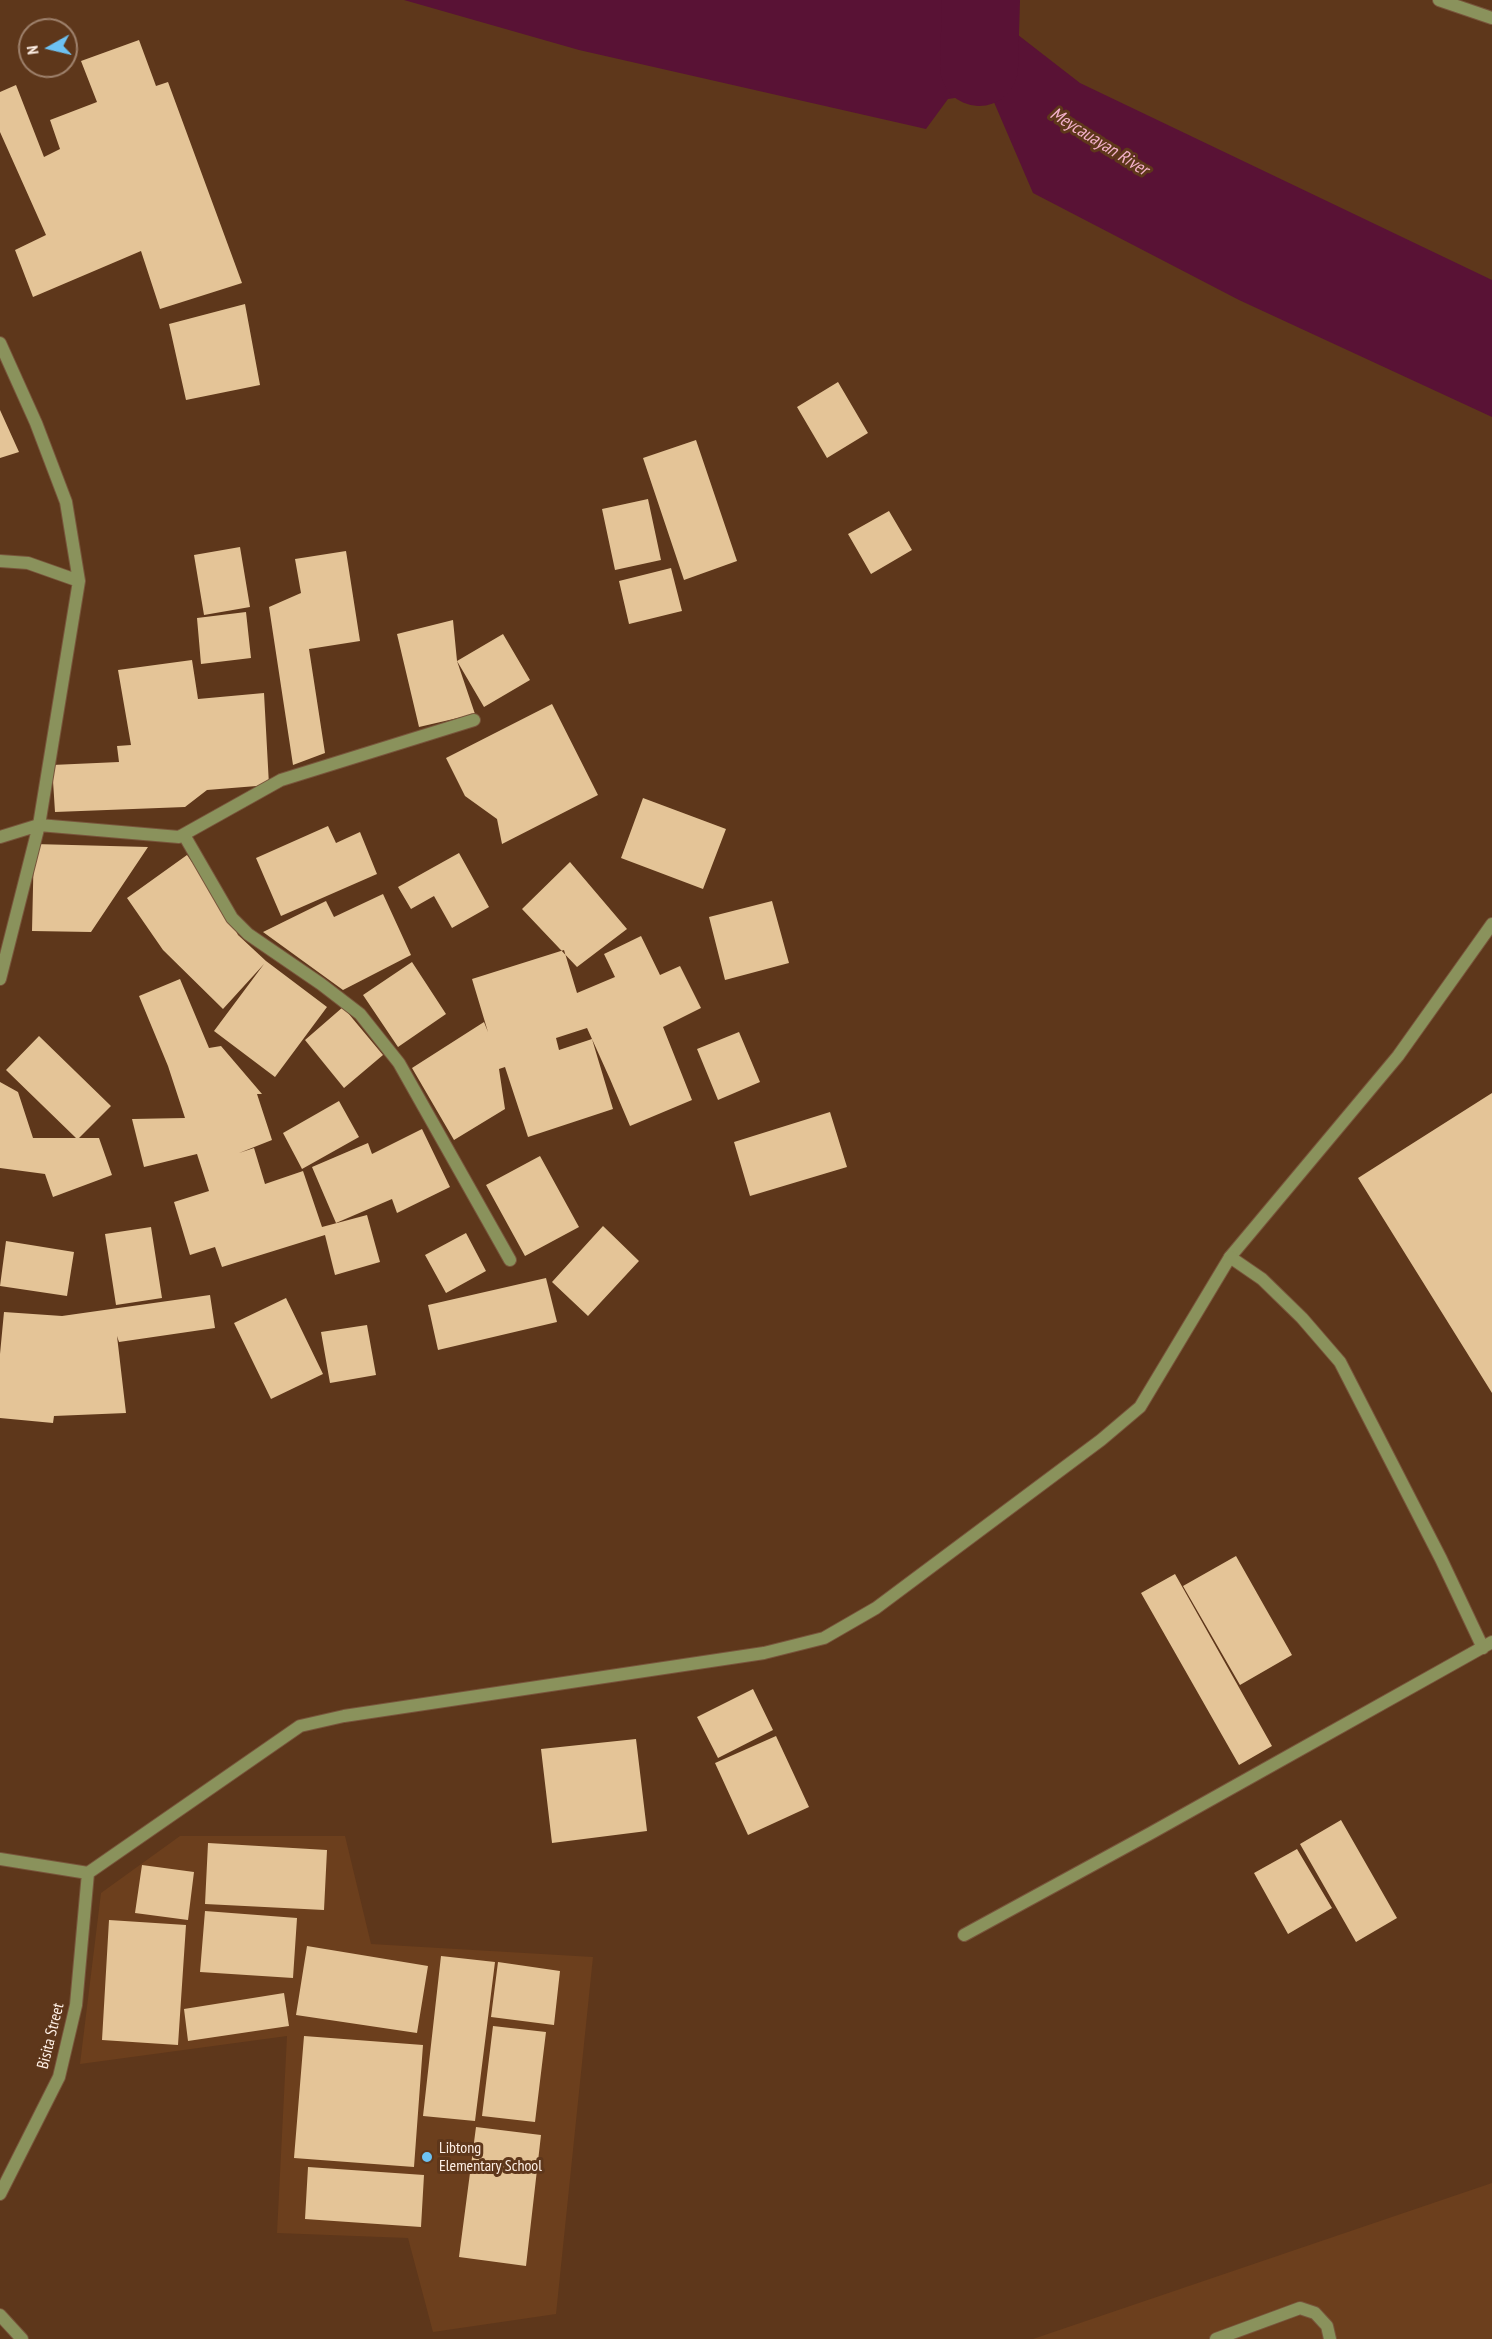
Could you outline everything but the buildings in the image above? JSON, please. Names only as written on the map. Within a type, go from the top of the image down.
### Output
[{"type":"street","points":[[1439,0],[1492,18]]},
{"type":"street","points":[[0,343],[36,423],[66,502],[79,581],[39,825],[0,979]]},
{"type":"street","points":[[0,561],[28,563],[79,581]]},
{"type":"street","points":[[0,837],[39,825],[184,835],[281,780],[474,720]]},
{"type":"street","points":[[184,835],[232,918],[248,934],[360,1014],[399,1063],[510,1260]]},
{"type":"street","points":[[0,1859],[88,1873],[300,1726],[368,1712],[764,1653],[824,1638],[876,1608],[1101,1440],[1140,1407],[1230,1257],[1398,1056],[1492,924]]},
{"type":"street","points":[[964,1935],[1162,1828],[1487,1644],[1340,1362],[1302,1318],[1262,1279],[1230,1257]]},
{"type":"street","name":"Bisita Street","points":[[0,2194],[59,2077],[76,2005],[88,1873]]},
{"type":"street","points":[[1216,2339],[1300,2308],[1316,2313],[1327,2326],[1330,2339]]},
{"type":"street","points":[[0,2315],[22,2339]]},
{"type":"shaded area","name":"Libtong Elementary School","points":[[180,1836],[345,1836],[371,1944],[593,1957],[556,2314],[433,2332],[408,2238],[277,2233],[287,2036],[80,2064],[101,1893]]},
{"type":"shaded area","points":[[1492,2183],[1492,2339],[1033,2339]]},
{"type":"water","name":"Meycauayan River","points":[[404,0],[973,0],[1080,83],[1492,280],[1492,417],[1239,300],[1033,193],[990,93],[948,99],[926,129],[579,50]]},
{"type":"waterway","points":[[979,67],[981,0]]},
{"type":"place","name":"Libtong Elementary School","points":[[427,2157]]}]
